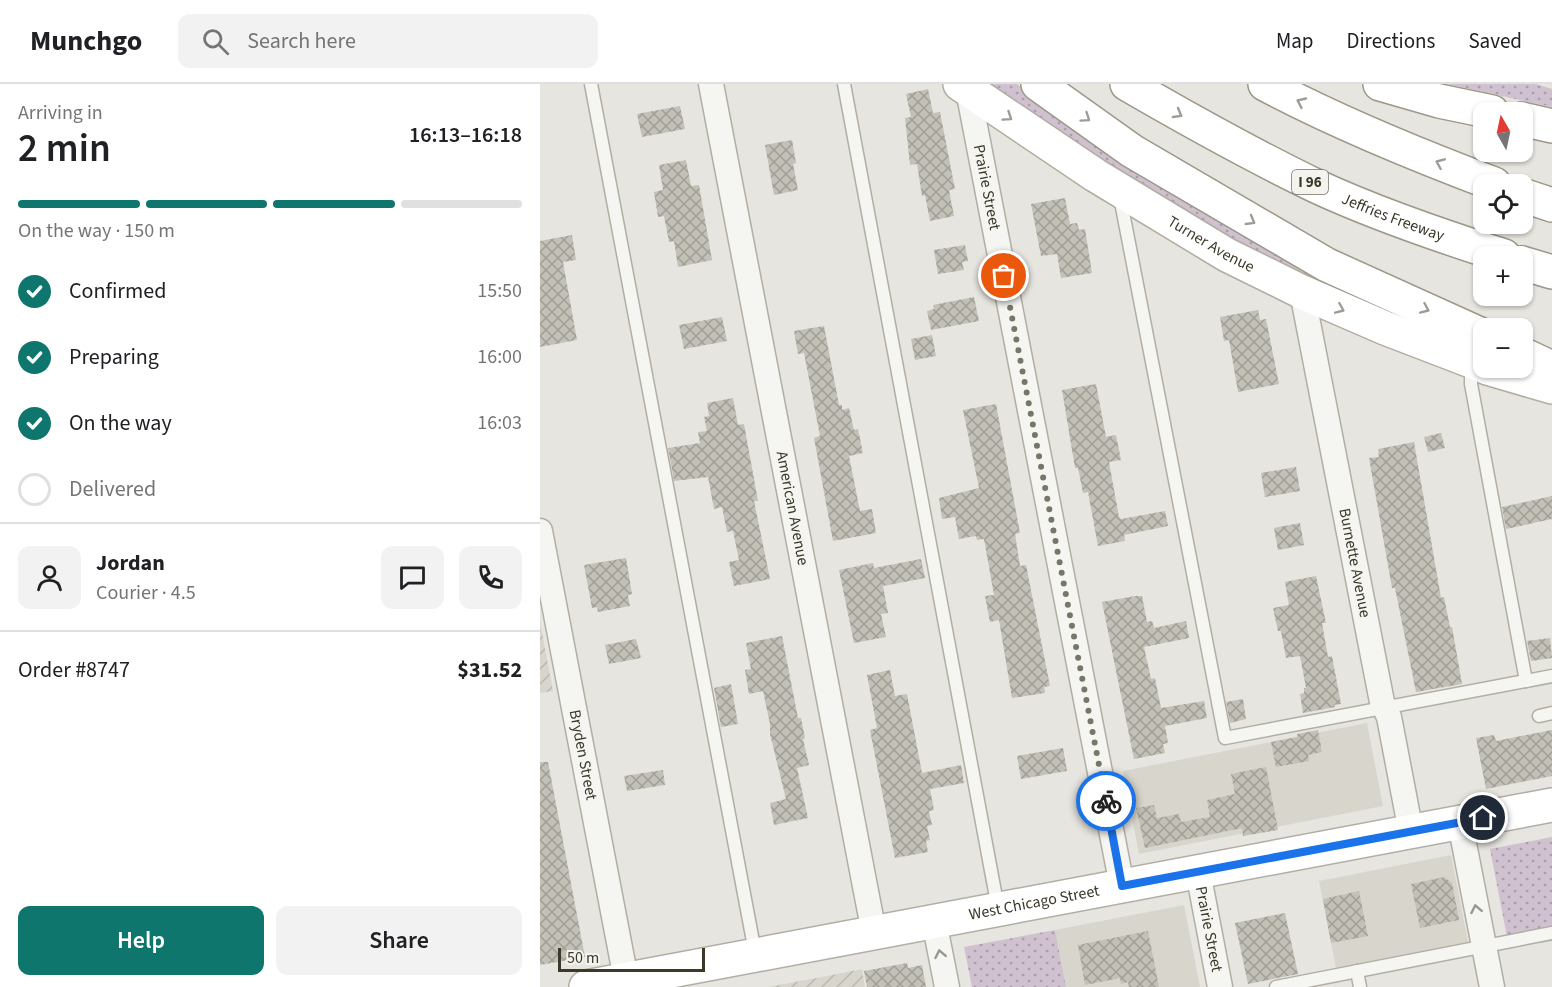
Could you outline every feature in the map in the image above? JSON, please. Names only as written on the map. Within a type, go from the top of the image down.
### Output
[{"type":"main road","points":[[1038,84],[1132,151],[1473,353]]},
{"type":"main road","name":"Jeffries Freeway","points":[[1127,84],[1187,119],[1317,186],[1474,246]]},
{"type":"main road","points":[[1265,84],[1299,102],[1473,175]]},
{"type":"main road","points":[[1380,84],[1473,108]]},
{"type":"main road","name":"Turner Avenue","points":[[964,87],[1118,189],[1227,255],[1302,292],[1385,328],[1473,356]]},
{"type":"main road","points":[[1533,122],[1552,126]]},
{"type":"main road","points":[[1533,199],[1552,205]]},
{"type":"main road","points":[[1533,266],[1552,272]]},
{"type":"main road","points":[[1533,359],[1552,368]]},
{"type":"main road","name":"Turner Avenue","points":[[1530,378],[1552,387]]},
{"type":"main road","name":"West Chicago Street","points":[[586,987],[627,980],[671,979],[756,955],[1552,805]]},
{"type":"street","name":"American Avenue","points":[[711,84],[874,933]]},
{"type":"street","name":"Prairie Street","points":[[964,87],[1122,886]]},
{"type":"street","name":"Burnette Avenue","points":[[1302,292],[1411,832]]},
{"type":"street","name":"Bryden Street","points":[[540,531],[627,980]]},
{"type":"street","points":[[1460,823],[1491,987]]},
{"type":"street","name":"Prairie Street","points":[[1198,872],[1220,987]]},
{"type":"street","points":[[934,921],[947,987]]},
{"type":"lane","points":[[591,84],[756,955]]},
{"type":"lane","points":[[844,84],[998,910]]},
{"type":"lane","points":[[1118,189],[1225,738],[1552,676]]},
{"type":"lane","points":[[1473,378],[1471,384],[1526,681]]},
{"type":"lane","points":[[1539,716],[1552,713]]},
{"type":"lane","points":[[1275,987],[1552,933]]},
{"type":"lane","points":[[1357,971],[1360,987]]},
{"type":"shaded area","points":[[987,84],[1017,84],[1052,111],[1366,299],[1365,302],[1276,262],[1219,231],[1079,146]]},
{"type":"shaded area","points":[[1447,84],[1536,84],[1552,89],[1552,107]]},
{"type":"shaded area","points":[[540,622],[553,691],[540,693]]},
{"type":"shaded area","points":[[1367,723],[1383,806],[1139,854],[1123,771]]},
{"type":"shaded area","points":[[1552,837],[1552,928],[1507,937],[1490,849]]},
{"type":"shaded area","points":[[1451,855],[1468,942],[1336,968],[1319,881]]},
{"type":"shaded area","points":[[1184,905],[1200,987],[1066,987],[1055,930]]},
{"type":"shaded area","points":[[1055,930],[1066,987],[972,987],[964,947]]},
{"type":"shaded area","points":[[862,969],[865,987],[768,987],[827,976]]},
{"type":"building","points":[[928,89],[933,113],[940,112],[955,189],[949,190],[954,216],[930,221],[925,195],[922,196],[917,164],[910,165],[905,118],[911,117],[906,94]]},
{"type":"building","points":[[680,106],[685,129],[642,137],[637,114]]},
{"type":"building","points":[[792,140],[796,163],[793,164],[798,190],[774,195],[765,145]]},
{"type":"building","points":[[686,160],[691,186],[699,185],[712,260],[678,267],[674,241],[669,242],[664,216],[658,217],[654,192],[663,190],[659,165]]},
{"type":"building","points":[[1065,198],[1070,224],[1077,223],[1079,230],[1085,229],[1092,273],[1061,278],[1057,254],[1041,256],[1031,204]]},
{"type":"building","points":[[572,235],[576,260],[563,262],[577,340],[540,347],[540,241]]},
{"type":"building","points":[[965,245],[968,261],[962,262],[964,270],[938,274],[934,250]]},
{"type":"building","points":[[974,297],[979,321],[931,330],[927,311],[934,309],[933,305]]},
{"type":"building","points":[[1258,310],[1260,320],[1266,319],[1279,384],[1238,392],[1229,340],[1224,341],[1220,317]]},
{"type":"building","points":[[722,317],[727,341],[684,349],[679,325]]},
{"type":"building","points":[[824,326],[839,405],[842,405],[842,410],[849,408],[854,430],[858,429],[863,453],[849,456],[860,511],[872,509],[876,533],[833,541],[814,438],[820,436],[804,353],[798,354],[794,331]]},
{"type":"building","points":[[932,335],[936,356],[915,360],[911,339]]},
{"type":"building","points":[[1096,384],[1106,437],[1116,435],[1121,460],[1109,462],[1119,517],[1121,519],[1165,511],[1168,526],[1124,535],[1125,541],[1098,546],[1088,492],[1083,493],[1078,468],[1075,468],[1062,390]]},
{"type":"building","points":[[733,398],[738,425],[744,424],[758,501],[754,501],[770,579],[734,586],[729,562],[739,560],[733,531],[727,532],[722,507],[714,509],[708,477],[674,481],[668,448],[700,443],[698,432],[707,431],[704,417],[709,416],[707,403]]},
{"type":"building","points":[[996,404],[1020,533],[1015,534],[1020,566],[1026,565],[1050,686],[1044,687],[1045,693],[1012,698],[999,620],[990,622],[985,596],[994,595],[984,539],[977,540],[976,536],[959,539],[955,517],[942,519],[939,498],[979,488],[963,410]]},
{"type":"building","points":[[1441,433],[1445,448],[1428,452],[1424,437]]},
{"type":"building","points":[[1414,442],[1441,598],[1444,597],[1450,627],[1452,627],[1462,684],[1416,692],[1395,588],[1392,588],[1369,458],[1379,457],[1378,449]]},
{"type":"building","points":[[1296,467],[1300,491],[1265,497],[1261,473]]},
{"type":"building","points":[[1552,496],[1552,519],[1506,529],[1502,507]]},
{"type":"building","points":[[1300,523],[1304,545],[1278,550],[1274,528]]},
{"type":"building","points":[[626,558],[632,594],[628,595],[630,606],[598,612],[597,607],[592,608],[584,565]]},
{"type":"building","points":[[921,559],[925,578],[883,586],[888,613],[881,614],[886,637],[854,643],[839,570],[873,563],[874,568]]},
{"type":"building","points":[[1316,576],[1326,623],[1322,623],[1328,657],[1332,656],[1341,704],[1303,713],[1300,694],[1304,693],[1304,688],[1306,688],[1300,656],[1286,658],[1281,631],[1278,631],[1273,608],[1289,605],[1285,582]]},
{"type":"building","points":[[1142,596],[1147,622],[1152,621],[1154,628],[1186,621],[1189,638],[1144,647],[1151,679],[1155,678],[1161,708],[1204,701],[1207,718],[1165,726],[1168,743],[1163,744],[1165,753],[1134,759],[1102,602]]},
{"type":"building","points":[[782,636],[809,765],[797,768],[808,818],[774,825],[770,803],[786,799],[770,734],[763,691],[749,694],[745,670],[751,669],[746,643]]},
{"type":"building","points":[[1550,638],[1552,658],[1531,661],[1527,641]]},
{"type":"building","points":[[636,639],[641,658],[609,664],[605,645]]},
{"type":"building","points":[[890,670],[895,696],[907,694],[922,773],[961,765],[964,783],[930,789],[934,810],[929,811],[932,825],[927,826],[930,840],[926,841],[928,852],[895,858],[870,730],[877,728],[867,675]]},
{"type":"building","points":[[731,684],[738,724],[721,727],[714,688]]},
{"type":"building","points":[[1243,699],[1246,719],[1230,723],[1226,702]]},
{"type":"building","points":[[1318,730],[1322,752],[1308,755],[1309,761],[1276,767],[1271,742]]},
{"type":"building","points":[[1552,730],[1552,776],[1486,789],[1476,738],[1494,735],[1496,741]]},
{"type":"building","points":[[1063,748],[1067,771],[1021,779],[1017,756]]},
{"type":"building","points":[[540,762],[548,762],[585,957],[540,965]]},
{"type":"building","points":[[1266,767],[1278,830],[1243,836],[1242,828],[1145,848],[1136,808],[1154,805],[1157,818],[1179,814],[1181,822],[1210,817],[1207,800],[1235,794],[1231,774]]},
{"type":"building","points":[[663,770],[665,785],[627,791],[624,776]]},
{"type":"building","points":[[1444,877],[1452,883],[1459,920],[1420,928],[1411,884]]},
{"type":"building","points":[[1359,891],[1368,936],[1331,943],[1323,899]]},
{"type":"building","points":[[1285,913],[1298,974],[1248,984],[1235,923]]},
{"type":"building","points":[[1148,931],[1159,987],[1129,987],[1128,982],[1121,984],[1120,978],[1085,985],[1078,945]]},
{"type":"building","points":[[907,963],[908,968],[922,965],[926,987],[867,987],[864,971]]},
{"type":"way so far","points":[[1004,276],[1106,801]]},
{"type":"route","points":[[1106,801],[1122,886],[1483,818]]}]
